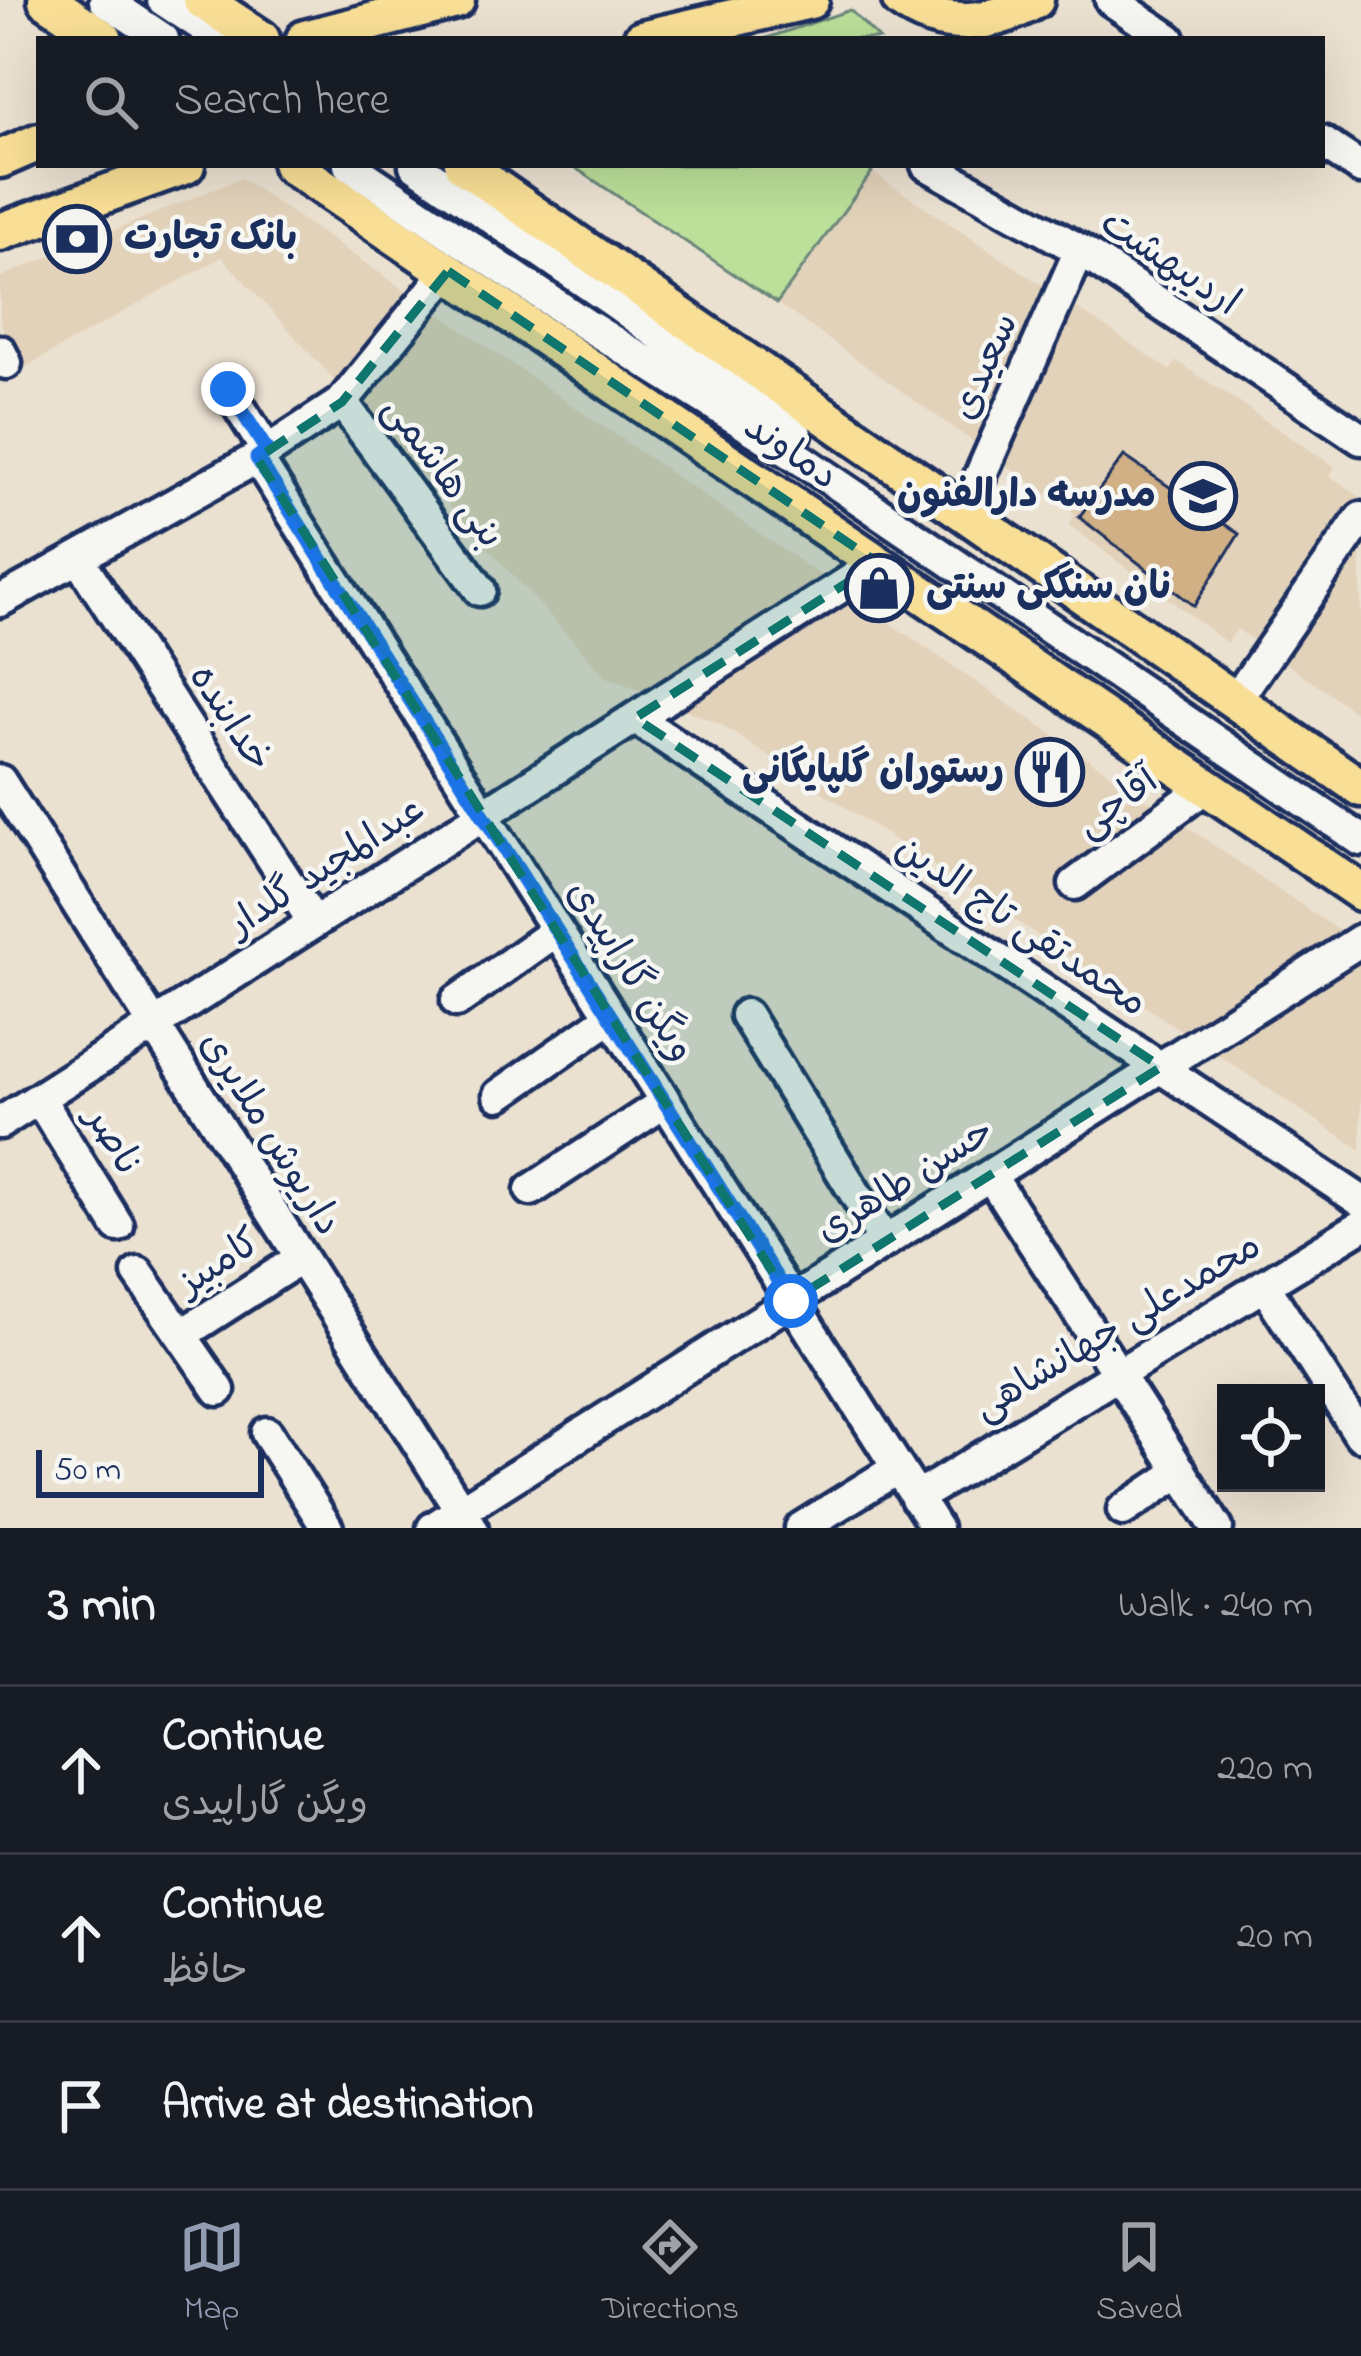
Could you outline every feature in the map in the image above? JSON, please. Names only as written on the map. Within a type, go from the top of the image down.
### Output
[{"type":"main road","points":[[47,0],[100,36]]},
{"type":"main road","points":[[202,0],[256,36]]},
{"type":"main road","points":[[317,36],[456,0]]},
{"type":"main road","points":[[655,36],[810,0]]},
{"type":"main road","points":[[898,2],[940,19],[975,22],[1010,14],[1035,0]]},
{"type":"main road","points":[[0,159],[36,143]]},
{"type":"main road","points":[[0,232],[178,168]]},
{"type":"main road","name":"دماوند","points":[[295,168],[1361,892]]},
{"type":"main road","name":"دماوند","points":[[477,171],[963,515],[1361,788]]},
{"type":"street","points":[[106,0],[159,36]]},
{"type":"street","points":[[163,0],[217,36]]},
{"type":"street","points":[[1111,0],[1165,36]]},
{"type":"street","points":[[1325,144],[1361,168]]},
{"type":"street","points":[[353,168],[585,324],[793,454],[1361,840]]},
{"type":"street","points":[[419,168],[856,478],[1361,819]]},
{"type":"street","name":"اردیبهشت","points":[[932,168],[1080,250],[1361,440]]},
{"type":"street","name":"سعیدی","points":[[963,515],[1080,250]]},
{"type":"street","points":[[0,601],[262,455],[342,402],[448,271]]},
{"type":"street","name":"ویگن گاراپیدی","points":[[228,389],[262,455],[483,815],[936,1528]]},
{"type":"street","name":"بنی هاشمی","points":[[342,402],[480,590]]},
{"type":"street","points":[[1235,701],[1361,518]]},
{"type":"street","name":"خدابنده","points":[[77,558],[314,922]]},
{"type":"street","name":"عبدالمجید گلدار","points":[[0,1123],[878,563]]},
{"type":"street","name":"محمدتقی تاج الدین","points":[[635,718],[1361,1201]]},
{"type":"street","name":"داریوش ملایری","points":[[0,781],[466,1519]]},
{"type":"street","name":"آقاچی","points":[[1075,884],[1206,787]]},
{"type":"street","points":[[457,1001],[556,931]]},
{"type":"street","name":"حسن طاهری","points":[[433,1528],[466,1519],[791,1301],[1361,940]]},
{"type":"street","points":[[746,1015],[885,1242]]},
{"type":"street","points":[[499,1095],[611,1017]]},
{"type":"street","name":"ناصر","points":[[39,1098],[118,1226]]},
{"type":"street","points":[[531,1190],[665,1102]]},
{"type":"street","points":[[990,1175],[1217,1528]]},
{"type":"street","name":"محمدعلی جهانشاهی","points":[[916,1498],[1361,1226]]},
{"type":"street","name":"کامبیز","points":[[181,1335],[301,1258]]},
{"type":"street","name":"کامبیز","points":[[138,1273],[219,1390]]},
{"type":"street","points":[[1264,1285],[1360,1435]]},
{"type":"street","points":[[267,1433],[327,1528]]},
{"type":"street","points":[[801,1528],[898,1468]]},
{"type":"street","points":[[1124,1510],[1181,1471]]},
{"type":"highlighted area","points":[[448,271],[878,563],[635,718],[1161,1067],[791,1301],[257,458],[342,402]]},
{"type":"shaded area","points":[[872,172],[1170,370],[1177,361],[1335,467],[1330,476],[1361,497],[1361,716],[1237,629],[1227,643],[1069,525],[1075,514],[777,303]]},
{"type":"shaded area","points":[[241,178],[1361,946],[1361,1150],[720,724],[605,676],[222,257],[22,369],[0,322],[0,277]]},
{"type":"green space","points":[[850,10],[876,36],[773,36]]},
{"type":"green space","points":[[575,168],[869,168],[872,172],[777,303]]},
{"type":"building","points":[[1124,456],[1239,534],[1194,606],[1079,517]]},
{"type":"place","name":"بانک تجارت","points":[[77,239]]},
{"type":"place","name":"مدرسه دارالفنون","points":[[1203,496]]},
{"type":"place","name":"نان سنگکی سنتی","points":[[879,588]]},
{"type":"place","name":"رستوران گلپایگانی","points":[[1050,772]]},
{"type":"route","points":[[228,389],[267,451],[257,458],[791,1301]]}]
